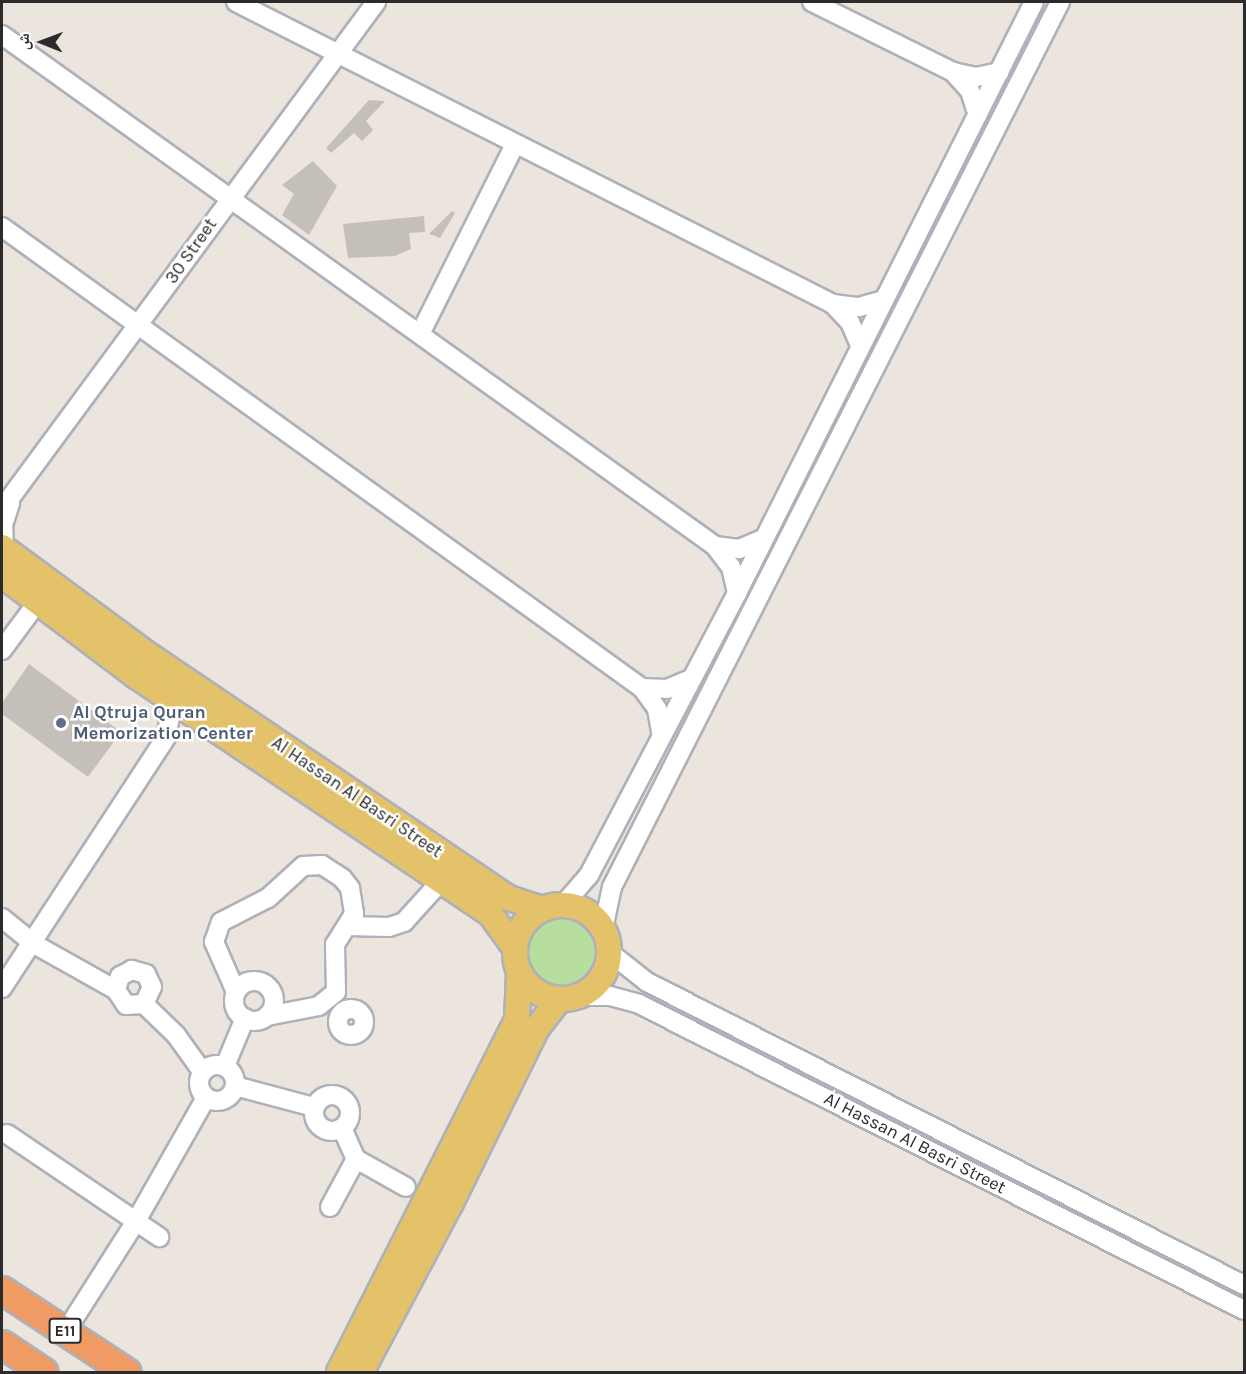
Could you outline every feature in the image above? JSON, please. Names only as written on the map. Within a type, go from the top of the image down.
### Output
[{"type":"highway","name":"E11","points":[[2,1290],[127,1372]]},
{"type":"highway","name":"E11","points":[[12,1358],[44,1372]]},
{"type":"main road","name":"Al Hassan Al Basri Street","points":[[3,548],[150,656],[499,892],[523,905],[553,907]]},
{"type":"main road","name":"Al Hassan Al Basri Street","points":[[2,575],[173,701],[491,915],[515,948]]},
{"type":"main road","points":[[339,1372],[517,1020],[519,972],[515,948],[524,924],[553,907],[586,912],[603,929],[609,952],[601,978],[570,997],[537,1028],[451,1203],[361,1372]]},
{"type":"main road","points":[[519,972],[536,991],[570,997]]},
{"type":"street","points":[[236,2],[833,304],[859,308],[885,300]]},
{"type":"street","name":"30 Street","points":[[3,548],[6,506],[228,197],[376,2]]},
{"type":"street","points":[[812,2],[952,72],[976,76],[999,72]]},
{"type":"street","points":[[553,907],[589,875],[737,593],[762,539],[1034,2]]},
{"type":"street","points":[[1047,26],[1050,2]]},
{"type":"street","points":[[603,929],[612,887],[1060,2]]},
{"type":"street","points":[[2,35],[715,546],[731,567],[737,593]]},
{"type":"street","points":[[952,72],[970,91],[978,114]]},
{"type":"street","points":[[420,334],[516,144]]},
{"type":"street","points":[[2,227],[642,688],[657,710],[662,736]]},
{"type":"street","points":[[833,304],[850,322],[860,345]]},
{"type":"street","points":[[715,546],[740,549],[762,539]]},
{"type":"street","points":[[2,650],[38,603]]},
{"type":"street","points":[[642,688],[667,689],[690,679]]},
{"type":"street","points":[[2,988],[34,944],[166,737],[173,701]]},
{"type":"street","points":[[166,737],[206,723]]},
{"type":"street","points":[[322,865],[350,888],[354,908],[348,926],[334,952],[336,992],[319,1006],[267,1016],[257,1021],[245,1018],[235,1004],[236,992],[214,942],[216,928],[268,898],[303,866],[322,865]]},
{"type":"street","points":[[348,926],[389,927],[404,922],[441,881]]},
{"type":"street","points":[[2,918],[34,944],[116,990],[126,1005],[144,1004],[176,1035],[202,1071],[199,1085],[206,1098]]},
{"type":"street","name":"Al Hassan Al Basri Street","points":[[609,952],[646,982],[1245,1285]]},
{"type":"street","points":[[116,990],[123,973],[142,972],[152,987],[144,1004]]},
{"type":"street","points":[[236,992],[253,981],[266,985],[274,996],[267,1016]]},
{"type":"street","name":"Al Hassan Al Basri Street","points":[[570,997],[610,996],[639,1004],[1245,1310]]},
{"type":"street","points":[[319,1006],[326,1017],[338,1020]]},
{"type":"street","points":[[225,1066],[245,1018]]},
{"type":"street","points":[[202,1071],[215,1064],[225,1066],[234,1077],[235,1086],[224,1100],[206,1098]]},
{"type":"street","points":[[235,1086],[314,1107]]},
{"type":"street","points":[[327,1095],[344,1099],[350,1116],[342,1128],[329,1131],[321,1128],[313,1116],[314,1107],[327,1095]]},
{"type":"street","points":[[66,1331],[136,1221],[206,1098]]},
{"type":"street","points":[[342,1128],[356,1159],[406,1187]]},
{"type":"street","points":[[7,1134],[159,1237]]},
{"type":"street","points":[[330,1208],[356,1159]]},
{"type":"street","points":[[2,1280],[29,1308]]},
{"type":"green space","points":[[549,916],[565,916],[579,922],[590,933],[596,947],[596,963],[590,977],[579,988],[565,994],[549,994],[535,988],[524,977],[518,963],[518,947],[524,933],[535,922]]},
{"type":"building","points":[[369,100],[385,101],[366,121],[373,130],[362,141],[354,133],[331,153],[326,148]]},
{"type":"building","points":[[313,161],[337,186],[309,235],[282,215],[294,194],[282,185]]},
{"type":"building","points":[[452,211],[455,213],[440,238],[429,234]]},
{"type":"building","points":[[424,216],[425,232],[409,233],[411,249],[395,256],[348,258],[343,224]]},
{"type":"building","name":"Al Qtruja Quran Memorization Center","points":[[29,664],[121,732],[88,777],[2,714],[2,703]]},
{"type":"place","name":"Al Qtruja Quran Memorization Center","points":[[61,723]]}]
